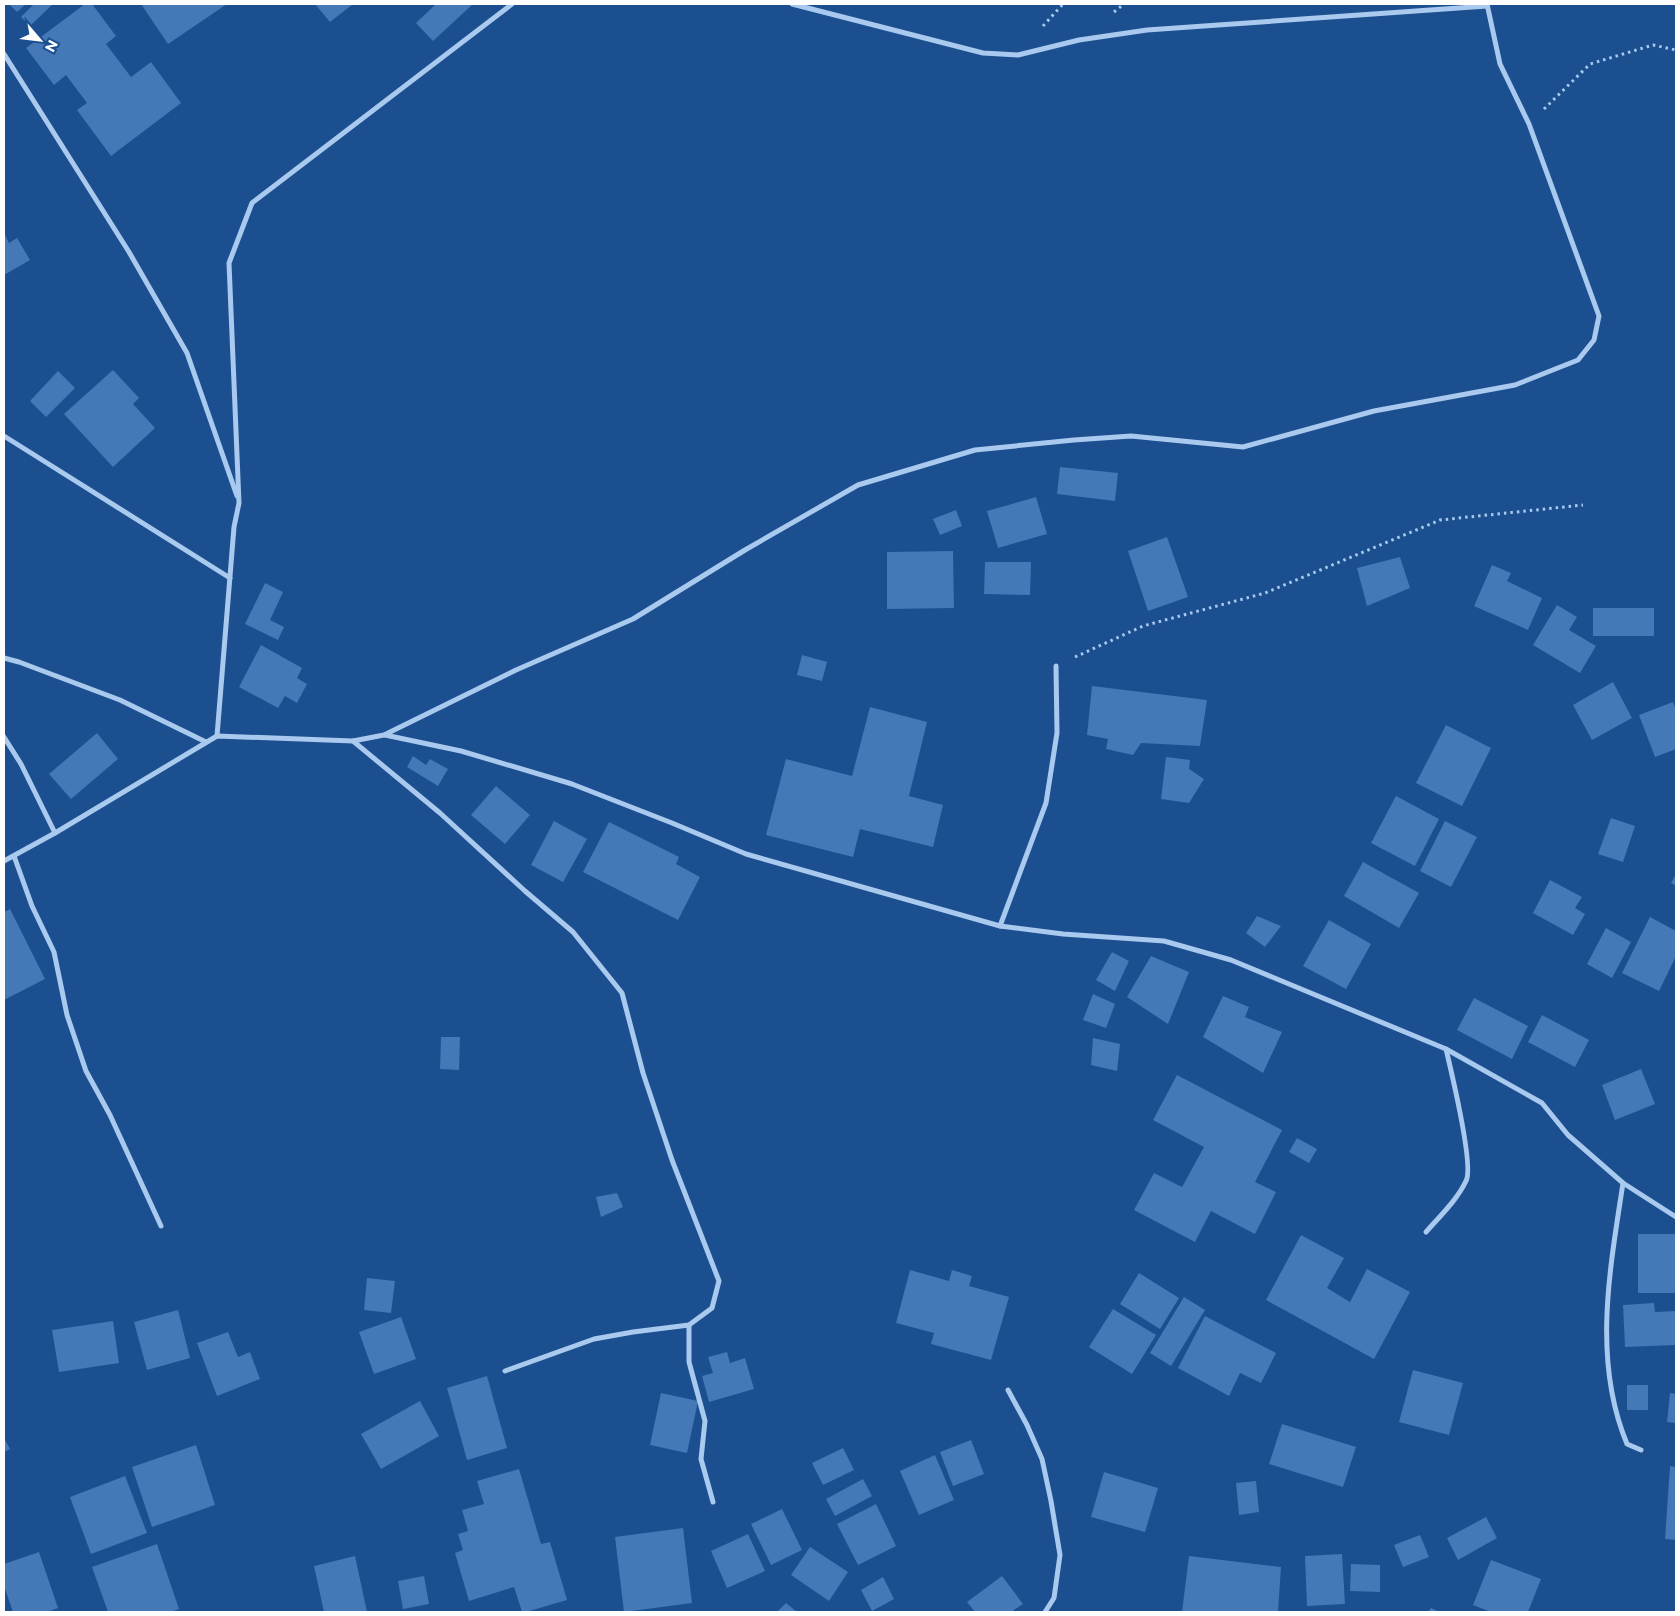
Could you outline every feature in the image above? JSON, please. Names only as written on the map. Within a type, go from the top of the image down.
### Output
[{"type":"street","points":[[217,736],[234,527],[239,503],[228,263],[252,203],[512,4]]},
{"type":"street","points":[[4,861],[55,833],[217,736],[353,741],[384,735],[516,670],[633,619],[745,550],[858,485],[975,450],[1074,440],[1131,436],[1243,447],[1374,411],[1515,385],[1578,360],[1594,340],[1599,316],[1529,124],[1500,64],[1487,5],[1147,30],[1079,40],[1018,55],[983,53],[792,4]]},
{"type":"street","points":[[4,54],[130,252],[187,352],[239,503]]},
{"type":"street","points":[[4,436],[230,578]]},
{"type":"street","points":[[4,658],[120,700],[206,742]]},
{"type":"street","points":[[1000,926],[1046,803],[1057,733],[1056,666]]},
{"type":"street","points":[[384,735],[461,751],[572,784],[746,854],[1000,926],[1063,934],[1164,941],[1231,960],[1446,1050],[1542,1103],[1568,1135],[1623,1183],[1676,1217]]},
{"type":"street","points":[[4,737],[21,764],[55,833]]},
{"type":"street","points":[[353,741],[440,813],[573,932],[622,993],[643,1073],[672,1160],[719,1281],[712,1308],[689,1325],[594,1339],[504,1371]]},
{"type":"street","points":[[14,856],[32,906],[54,952],[67,1015],[86,1071],[110,1115],[161,1226]]},
{"type":"street","points":[[1426,1232],[1468,1180],[1466,1148],[1446,1050]]},
{"type":"street","points":[[1623,1183],[1609,1277],[1608,1359],[1610,1385],[1617,1420],[1627,1444],[1641,1450]]},
{"type":"street","points":[[689,1325],[689,1362],[705,1421],[701,1459],[713,1502]]},
{"type":"street","points":[[1008,1390],[1027,1425],[1042,1459],[1051,1501],[1060,1555],[1054,1598],[1046,1612]]},
{"type":"path","points":[[1529,124],[1590,64],[1652,45],[1676,50]]},
{"type":"path","points":[[1056,666],[1143,626],[1265,594],[1440,520],[1583,505]]},
{"type":"building","points":[[9,4],[26,4],[17,12]]},
{"type":"building","points":[[34,4],[53,4],[30,26],[21,17]]},
{"type":"building","points":[[85,4],[92,4],[116,36],[106,44],[131,77],[151,62],[181,103],[111,156],[77,110],[87,103],[66,75],[54,85],[26,48]]},
{"type":"building","points":[[141,4],[227,4],[168,44]]},
{"type":"building","points":[[315,4],[353,4],[330,22]]},
{"type":"building","points":[[436,4],[473,4],[433,41],[416,23]]},
{"type":"building","points":[[4,233],[9,243],[17,238],[30,260],[4,275]]},
{"type":"building","points":[[113,370],[139,398],[133,404],[155,428],[113,467],[64,414]]},
{"type":"building","points":[[58,371],[75,388],[46,417],[30,401]]},
{"type":"building","points":[[1060,467],[1118,473],[1115,501],[1057,494]]},
{"type":"building","points":[[1036,497],[1047,534],[998,548],[987,511]]},
{"type":"building","points":[[956,510],[962,526],[940,535],[933,519]]},
{"type":"building","points":[[1167,537],[1188,597],[1148,611],[1128,551]]},
{"type":"building","points":[[953,551],[954,608],[887,609],[887,552]]},
{"type":"building","points":[[1400,557],[1410,588],[1367,606],[1357,568]]},
{"type":"building","points":[[985,562],[1031,562],[1030,595],[984,594]]},
{"type":"building","points":[[1492,565],[1511,573],[1507,581],[1542,598],[1528,630],[1474,606]]},
{"type":"building","points":[[265,583],[283,592],[270,620],[284,627],[278,640],[245,624]]},
{"type":"building","points":[[1557,605],[1577,617],[1569,630],[1596,646],[1580,673],[1533,645]]},
{"type":"building","points":[[1593,608],[1654,608],[1654,636],[1593,636]]},
{"type":"building","points":[[261,645],[302,668],[297,678],[307,684],[297,703],[285,696],[278,708],[239,687]]},
{"type":"building","points":[[802,655],[827,662],[822,681],[797,675]]},
{"type":"building","points":[[1613,682],[1632,718],[1592,740],[1573,705]]},
{"type":"building","points":[[1092,686],[1207,700],[1200,746],[1141,743],[1133,755],[1106,749],[1108,739],[1087,735]]},
{"type":"building","points":[[1673,702],[1676,710],[1676,749],[1655,757],[1639,715]]},
{"type":"building","points":[[870,707],[927,722],[909,796],[943,805],[933,847],[860,829],[853,857],[766,835],[786,759],[852,776]]},
{"type":"building","points":[[1446,725],[1491,748],[1462,806],[1416,783]]},
{"type":"building","points":[[97,733],[118,759],[71,799],[49,774]]},
{"type":"building","points":[[413,756],[426,765],[430,759],[448,769],[438,786],[407,767]]},
{"type":"building","points":[[1166,757],[1190,760],[1189,769],[1204,779],[1189,803],[1161,799]]},
{"type":"building","points":[[496,786],[530,815],[505,844],[471,815]]},
{"type":"building","points":[[1396,796],[1439,819],[1415,866],[1371,843]]},
{"type":"building","points":[[1611,818],[1635,826],[1623,862],[1598,854]]},
{"type":"building","points":[[554,821],[587,839],[563,882],[531,865]]},
{"type":"building","points":[[1445,821],[1477,837],[1451,887],[1420,871]]},
{"type":"building","points":[[609,822],[679,857],[676,864],[700,877],[678,920],[583,872]]},
{"type":"building","points":[[1363,862],[1419,893],[1399,928],[1344,896]]},
{"type":"building","points":[[1676,874],[1676,886],[1671,883]]},
{"type":"building","points":[[1550,880],[1582,897],[1575,908],[1585,914],[1573,935],[1533,913]]},
{"type":"building","points":[[10,909],[45,979],[4,1000],[4,912]]},
{"type":"building","points":[[1257,916],[1281,926],[1265,947],[1246,933]]},
{"type":"building","points":[[1650,917],[1676,931],[1676,956],[1659,991],[1622,973]]},
{"type":"building","points":[[1329,920],[1371,944],[1346,989],[1303,966]]},
{"type":"building","points":[[1606,928],[1631,942],[1612,978],[1587,964]]},
{"type":"building","points":[[1112,952],[1129,961],[1115,991],[1096,980]]},
{"type":"building","points":[[1151,956],[1189,972],[1168,1024],[1127,997]]},
{"type":"building","points":[[1093,994],[1115,1004],[1106,1028],[1083,1020]]},
{"type":"building","points":[[1223,996],[1249,1007],[1245,1017],[1282,1032],[1263,1073],[1203,1037]]},
{"type":"building","points":[[1474,998],[1528,1026],[1512,1059],[1457,1030]]},
{"type":"building","points":[[1542,1015],[1589,1040],[1575,1067],[1528,1042]]},
{"type":"building","points":[[441,1037],[460,1037],[459,1070],[440,1069]]},
{"type":"building","points":[[1093,1038],[1120,1044],[1117,1071],[1091,1065]]},
{"type":"building","points":[[1641,1069],[1655,1104],[1615,1120],[1602,1085]]},
{"type":"building","points":[[1177,1075],[1282,1130],[1255,1182],[1276,1192],[1255,1234],[1211,1211],[1195,1242],[1134,1210],[1154,1173],[1182,1187],[1204,1147],[1153,1120]]},
{"type":"building","points":[[1297,1138],[1317,1149],[1309,1163],[1289,1152]]},
{"type":"building","points":[[617,1193],[623,1207],[601,1217],[596,1197]]},
{"type":"building","points":[[1638,1234],[1676,1234],[1676,1293],[1638,1293]]},
{"type":"building","points":[[1301,1235],[1344,1258],[1327,1288],[1350,1302],[1367,1269],[1410,1292],[1374,1359],[1266,1300]]},
{"type":"building","points":[[910,1270],[949,1281],[952,1270],[972,1276],[969,1286],[1009,1297],[991,1360],[931,1344],[934,1333],[896,1323]]},
{"type":"building","points":[[1139,1273],[1179,1298],[1160,1329],[1120,1304]]},
{"type":"building","points":[[367,1278],[395,1281],[391,1313],[364,1310]]},
{"type":"building","points":[[1184,1297],[1205,1310],[1171,1366],[1150,1353]]},
{"type":"building","points":[[1654,1303],[1655,1312],[1676,1311],[1676,1345],[1625,1347],[1623,1305]]},
{"type":"building","points":[[1113,1309],[1156,1335],[1132,1374],[1089,1347]]},
{"type":"building","points":[[178,1310],[190,1358],[147,1370],[134,1322]]},
{"type":"building","points":[[1205,1316],[1276,1353],[1261,1383],[1240,1373],[1229,1396],[1178,1368]]},
{"type":"building","points":[[401,1317],[416,1359],[374,1374],[359,1332]]},
{"type":"building","points":[[113,1321],[119,1363],[59,1372],[52,1330]]},
{"type":"building","points":[[228,1332],[238,1357],[250,1352],[260,1379],[217,1396],[197,1343]]},
{"type":"building","points":[[727,1352],[730,1363],[745,1358],[754,1389],[709,1402],[702,1376],[713,1373],[708,1357]]},
{"type":"building","points":[[1413,1370],[1463,1383],[1449,1435],[1399,1422]]},
{"type":"building","points":[[487,1376],[507,1448],[467,1460],[447,1388]]},
{"type":"building","points":[[1627,1385],[1648,1385],[1648,1410],[1627,1410]]},
{"type":"building","points":[[661,1393],[698,1401],[687,1453],[650,1445]]},
{"type":"building","points":[[1670,1393],[1676,1394],[1676,1423],[1667,1422]]},
{"type":"building","points":[[420,1401],[439,1436],[381,1469],[361,1434]]},
{"type":"building","points":[[1282,1424],[1356,1447],[1343,1487],[1269,1464]]},
{"type":"building","points":[[4,1438],[10,1449],[4,1452]]},
{"type":"building","points":[[971,1440],[984,1474],[953,1486],[940,1452]]},
{"type":"building","points":[[196,1445],[215,1505],[152,1527],[132,1467]]},
{"type":"building","points":[[843,1448],[854,1470],[823,1485],[812,1463]]},
{"type":"building","points":[[935,1455],[954,1500],[919,1515],[900,1471]]},
{"type":"building","points":[[1670,1466],[1676,1467],[1676,1540],[1665,1539]]},
{"type":"building","points":[[519,1469],[541,1544],[550,1542],[567,1600],[526,1612],[522,1612],[514,1587],[469,1601],[455,1553],[463,1550],[458,1534],[468,1531],[462,1510],[484,1504],[477,1481]]},
{"type":"building","points":[[1104,1472],[1158,1488],[1145,1532],[1091,1517]]},
{"type":"building","points":[[125,1476],[147,1533],[91,1554],[70,1497]]},
{"type":"building","points":[[863,1479],[872,1496],[835,1516],[826,1499]]},
{"type":"building","points":[[1256,1481],[1259,1512],[1239,1515],[1236,1483]]},
{"type":"building","points":[[876,1504],[896,1546],[858,1565],[837,1524]]},
{"type":"building","points":[[782,1509],[802,1550],[771,1565],[751,1524]]},
{"type":"building","points":[[1486,1517],[1497,1538],[1458,1560],[1447,1538]]},
{"type":"building","points":[[683,1528],[692,1603],[624,1612],[615,1537]]},
{"type":"building","points":[[748,1534],[765,1571],[727,1588],[711,1551]]},
{"type":"building","points":[[1420,1535],[1429,1557],[1403,1567],[1394,1545]]},
{"type":"building","points":[[157,1544],[179,1609],[171,1612],[108,1612],[92,1567]]},
{"type":"building","points":[[810,1547],[848,1572],[829,1601],[791,1575]]},
{"type":"building","points":[[39,1552],[58,1608],[47,1612],[13,1612],[4,1586],[4,1564]]},
{"type":"building","points":[[1342,1554],[1345,1604],[1307,1606],[1305,1556]]},
{"type":"building","points":[[355,1556],[367,1612],[324,1612],[314,1566]]},
{"type":"building","points":[[1189,1556],[1281,1567],[1278,1612],[1182,1612]]},
{"type":"building","points":[[1491,1560],[1541,1579],[1528,1612],[1491,1612],[1473,1605]]},
{"type":"building","points":[[1351,1564],[1380,1565],[1380,1592],[1350,1591]]},
{"type":"building","points":[[424,1576],[429,1604],[403,1609],[398,1581]]},
{"type":"building","points":[[1002,1576],[1023,1604],[1011,1612],[975,1612],[967,1602]]},
{"type":"building","points":[[883,1577],[894,1599],[872,1611],[861,1590]]},
{"type":"building","points":[[786,1603],[797,1612],[777,1612]]},
{"type":"building","points":[[1431,1608],[1439,1612],[1428,1612]]}]
